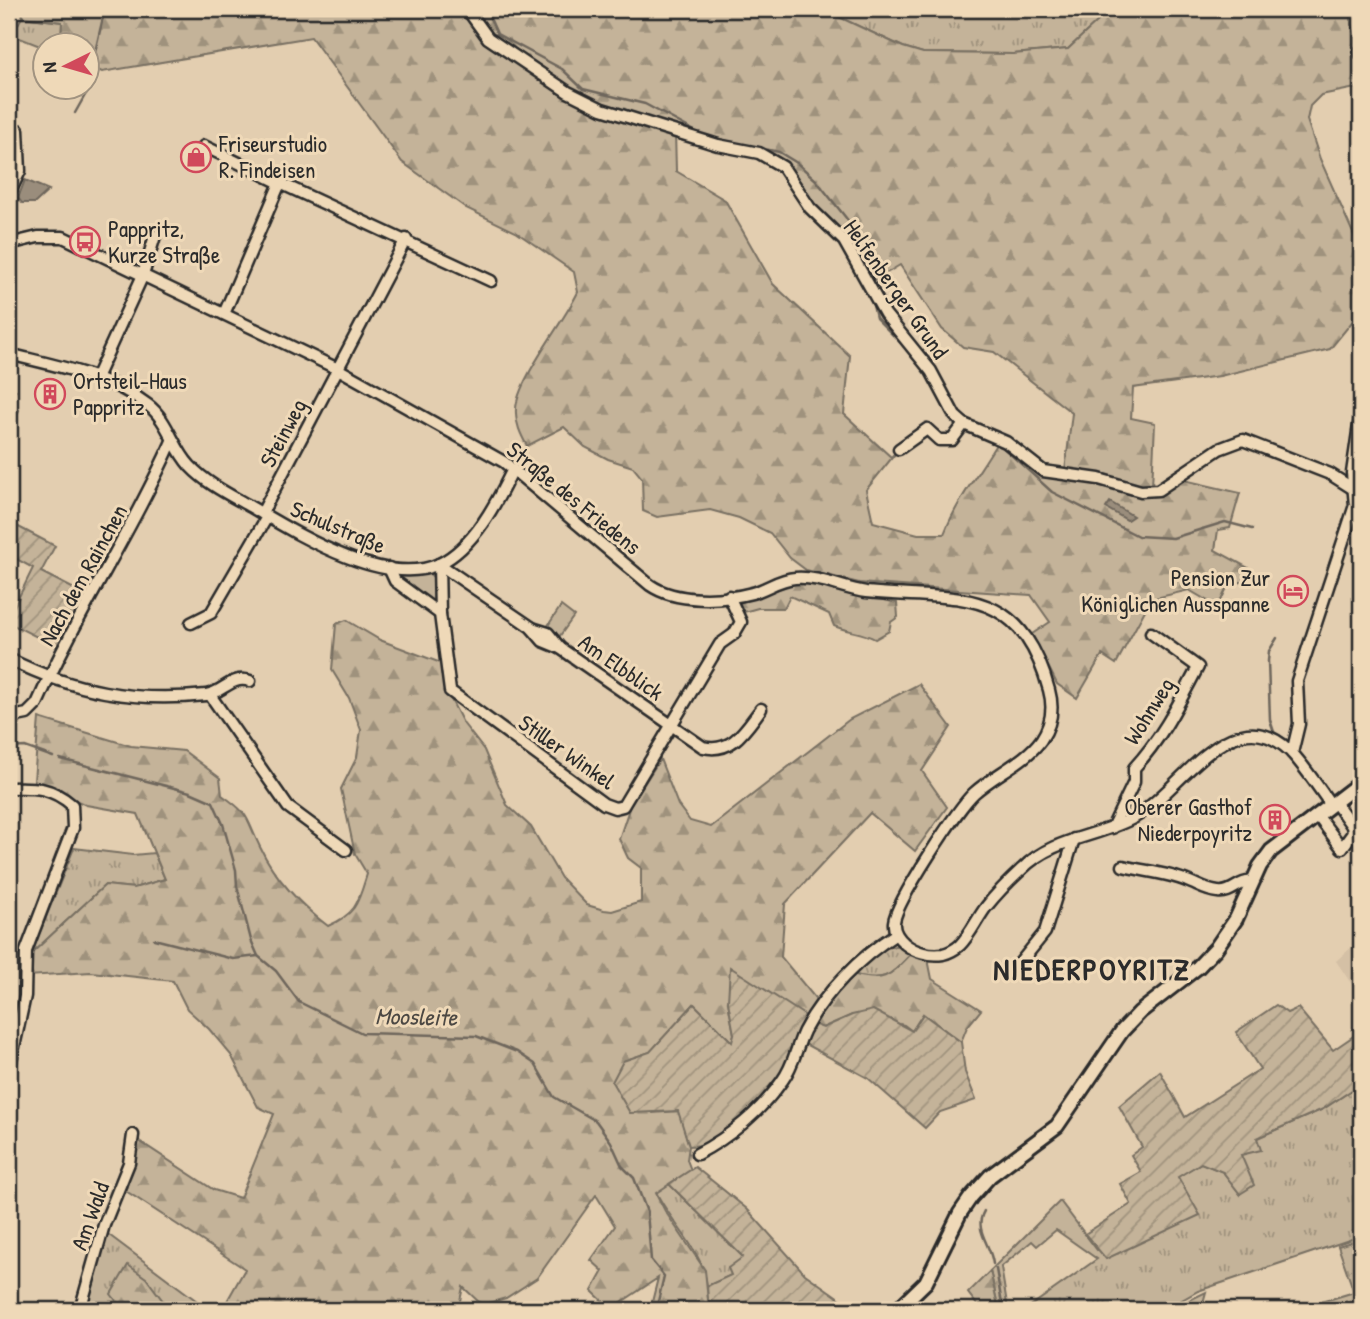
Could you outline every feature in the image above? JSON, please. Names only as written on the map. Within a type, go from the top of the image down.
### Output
[{"type":"main road","points":[[897,1310],[926,1282],[960,1213],[971,1197],[990,1176],[1057,1126],[1122,1031],[1140,1012],[1188,977],[1216,948],[1236,919],[1253,881],[1271,851],[1361,782]]},
{"type":"street","name":"Helfenberger Grund","points":[[467,9],[488,38],[568,92],[602,109],[772,159],[783,167],[810,208],[844,241],[869,281],[885,314],[931,371],[955,416],[964,424]]},
{"type":"street","points":[[9,194],[20,171],[18,130]]},
{"type":"street","points":[[204,146],[491,281]]},
{"type":"street","points":[[224,314],[280,183]]},
{"type":"street","points":[[96,378],[143,275],[155,236]]},
{"type":"street","name":"Straße des Friedens","points":[[9,244],[38,237],[63,237],[338,369],[513,469],[658,591],[681,597],[729,596],[752,593],[797,577],[856,590],[977,601],[990,605],[1011,620],[1039,663],[1052,709],[1046,731],[1037,744],[973,794],[961,810],[904,899],[895,917],[896,934]]},
{"type":"street","name":"Steinweg","points":[[265,515],[406,239]]},
{"type":"street","name":"Schulstraße","points":[[9,354],[96,378],[129,392],[148,405],[161,419],[172,442],[189,465],[206,481],[306,540],[389,569],[415,571],[439,564],[471,539],[513,469]]},
{"type":"street","points":[[1292,753],[1296,747],[1298,724],[1297,681],[1355,505],[1352,488],[1357,426],[1361,411]]},
{"type":"street","points":[[899,449],[927,429],[939,440],[952,440],[964,424],[1006,442],[1043,471],[1099,479],[1141,491],[1158,490],[1230,443],[1242,440],[1330,474],[1352,488]]},
{"type":"street","name":"Nach dem Rainchen","points":[[17,716],[33,710],[122,538],[145,501],[172,442]]},
{"type":"street","name":"Schulstraße","points":[[191,623],[211,613],[265,515]]},
{"type":"street","points":[[439,564],[440,614]]},
{"type":"street","name":"Am Elbblick","points":[[439,564],[531,627],[548,633],[560,648],[670,727],[720,644],[734,634],[741,622],[729,596]]},
{"type":"street","points":[[389,569],[395,581],[440,614]]},
{"type":"street","name":"Stiller Winkel","points":[[440,614],[450,691],[604,804],[615,808],[623,806],[670,727]]},
{"type":"street","name":"Wohnweg","points":[[1112,828],[1134,782],[1134,768],[1174,715],[1198,667],[1151,633]]},
{"type":"street","points":[[9,659],[48,678],[110,693],[154,698],[210,695],[236,680],[250,681]]},
{"type":"street","points":[[210,695],[288,807],[346,850]]},
{"type":"street","points":[[670,727],[703,747],[724,748],[739,737],[761,709]]},
{"type":"street","name":"Am Elbblick","points":[[659,718],[666,712],[678,712]]},
{"type":"street","points":[[697,1154],[719,1143],[769,1096],[793,1065],[804,1032],[821,1007],[860,961],[896,934],[912,949],[929,954],[946,954],[960,945],[993,899],[1029,862],[1046,849],[1112,828],[1151,807],[1213,747],[1229,738],[1260,735],[1292,753],[1352,826],[1353,833],[1342,848],[1317,815]]},
{"type":"street","points":[[9,788],[41,787],[58,794],[72,806],[74,828],[26,951],[25,996],[18,1041],[9,1070]]},
{"type":"street","points":[[1001,971],[1016,968],[1045,932],[1074,839]]},
{"type":"street","points":[[1123,866],[1186,880],[1198,887],[1220,892],[1229,892],[1244,881],[1253,881]]},
{"type":"street","name":"Am Wald","points":[[80,1310],[104,1225],[129,1164],[134,1135]]},
{"type":"shaded area","points":[[25,180],[49,190],[35,203],[22,203],[18,198]]},
{"type":"shaded area","points":[[1110,502],[1133,516],[1127,520],[1106,508]]},
{"type":"shaded area","points":[[1361,939],[1361,998],[1336,961]]},
{"type":"green space","points":[[24,9],[822,9],[903,47],[923,53],[1013,54],[1068,49],[1111,9],[1349,9],[1361,68],[1361,87],[1321,95],[1310,106],[1307,120],[1320,159],[1361,251],[1361,311],[1330,349],[1220,376],[1133,388],[1131,418],[1155,423],[1152,487],[1177,473],[1184,480],[1240,493],[1230,528],[1218,530],[1215,550],[1252,570],[1246,584],[1231,579],[1218,607],[1189,590],[1151,599],[1116,664],[1102,655],[1077,698],[1057,684],[1032,634],[1050,622],[1031,595],[859,583],[806,570],[790,558],[770,533],[739,518],[710,510],[657,517],[643,511],[642,478],[633,467],[608,459],[585,447],[564,427],[527,446],[516,419],[518,397],[532,367],[578,292],[574,272],[516,232],[466,208],[402,162],[311,37],[102,72],[102,32],[62,32],[62,22],[22,17]],"holes":[[[675,131],[772,159],[844,241],[870,283],[900,265],[942,329],[963,347],[994,352],[1072,413],[1064,479],[1043,475],[998,441],[962,498],[944,534],[918,534],[873,522],[866,490],[899,449],[891,457],[844,414],[850,356],[773,284],[725,200],[676,171]]]},
{"type":"green space","points":[[822,9],[1111,9],[1068,49],[1013,54],[923,53],[903,47]]},
{"type":"green space","points":[[22,17],[62,22],[62,32],[32,32],[32,43],[12,35]]},
{"type":"green space","points":[[9,388],[16,390],[10,406],[19,410],[9,433]]},
{"type":"green space","points":[[9,522],[55,546],[41,572],[86,595],[59,648],[9,623],[9,617],[33,568],[9,555]]},
{"type":"green space","points":[[428,572],[436,580],[434,599],[437,604],[434,606],[398,581],[396,574]]},
{"type":"green space","points":[[794,583],[821,585],[897,603],[898,617],[891,622],[889,631],[875,639],[834,626],[829,614],[790,596],[784,608],[758,608],[740,613],[734,601],[752,599]]},
{"type":"green space","points":[[561,606],[574,616],[559,637],[547,627]]},
{"type":"green space","points":[[346,620],[380,640],[441,663],[448,694],[463,723],[484,750],[507,805],[531,827],[561,878],[587,905],[604,910],[612,911],[641,902],[641,868],[628,858],[619,839],[630,806],[660,759],[678,805],[690,821],[711,827],[850,719],[919,684],[951,727],[922,771],[947,807],[915,851],[870,813],[785,904],[781,957],[820,1004],[809,1018],[728,1002],[734,1034],[732,1042],[694,1004],[650,1052],[623,1061],[653,1113],[679,1111],[689,1146],[687,1160],[691,1170],[656,1193],[705,1270],[709,1310],[650,1310],[658,1278],[611,1309],[592,1291],[603,1271],[591,1260],[615,1226],[596,1195],[537,1278],[506,1298],[482,1305],[463,1287],[458,1310],[222,1310],[245,1269],[126,1191],[136,1139],[214,1190],[240,1198],[274,1114],[258,1107],[231,1055],[187,1009],[173,981],[91,972],[28,976],[31,954],[105,885],[134,888],[165,879],[138,814],[86,805],[34,781],[39,718],[131,746],[184,751],[220,778],[222,795],[247,818],[266,858],[281,880],[298,900],[328,926],[355,906],[367,874],[355,854],[341,789],[357,757],[361,730],[349,698],[332,670],[336,624]]},
{"type":"green space","points":[[74,848],[133,855],[154,853],[165,879],[134,888],[105,885],[31,954]]},
{"type":"green space","points":[[899,945],[912,953],[892,973],[879,978],[852,974],[879,950]]},
{"type":"green space","points":[[912,953],[928,959],[932,979],[981,1010],[967,1027],[961,1042],[923,1014],[912,1031],[904,1025],[852,1015],[822,1028],[813,1024],[852,974],[872,978],[886,976]]},
{"type":"green space","points":[[730,967],[809,1018],[780,1079],[742,1120],[707,1145],[689,1146],[678,1111],[630,1113],[612,1082],[623,1061],[650,1052],[694,1004],[732,1042],[734,1034],[728,1002]]},
{"type":"green space","points":[[1276,1005],[1287,1013],[1298,1008],[1333,1050],[1361,1031],[1361,1084],[1323,1109],[1257,1138],[1261,1150],[1241,1155],[1254,1185],[1240,1194],[1223,1172],[1201,1163],[1178,1177],[1200,1215],[1106,1259],[1085,1234],[1131,1204],[1120,1184],[1141,1172],[1131,1155],[1142,1147],[1119,1106],[1160,1071],[1185,1117],[1260,1069],[1236,1032]]},
{"type":"green space","points":[[873,1010],[912,1031],[923,1014],[961,1042],[965,1072],[976,1100],[940,1112],[925,1128],[868,1078],[803,1043],[813,1024],[823,1028],[852,1015]]},
{"type":"green space","points":[[1361,1084],[1361,1236],[1198,1291],[1164,1310],[1025,1310],[1097,1259],[1056,1230],[1037,1246],[1032,1241],[1001,1267],[1008,1310],[999,1310],[990,1271],[1060,1201],[1097,1250],[1199,1215],[1177,1177],[1201,1163],[1223,1172],[1240,1194],[1241,1154],[1257,1138],[1323,1109]]},
{"type":"green space","points":[[695,1167],[747,1209],[805,1274],[849,1305],[847,1310],[709,1310],[707,1286],[731,1275],[728,1268],[743,1257],[669,1184]]},
{"type":"green space","points":[[669,1184],[743,1257],[732,1275],[707,1286],[705,1273],[694,1249],[656,1192]]},
{"type":"green space","points":[[105,1232],[209,1310],[159,1310],[163,1301],[120,1307],[123,1310],[84,1310]]},
{"type":"green space","points":[[1361,1239],[1361,1276],[1354,1292],[1338,1246]]},
{"type":"green space","points":[[128,1265],[146,1278],[163,1301],[159,1310],[123,1310],[111,1294]]},
{"type":"green space","points":[[990,1271],[999,1310],[981,1310],[968,1293]]},
{"type":"green space","points":[[1206,1292],[1201,1310],[1169,1310]]},
{"type":"green space","points":[[1354,1292],[1361,1298],[1361,1310],[1295,1310]]},
{"type":"waterway","points":[[75,113],[97,74],[95,52],[105,9]]},
{"type":"waterway","points":[[486,9],[497,34],[562,69],[583,89],[645,104],[702,135]]},
{"type":"waterway","points":[[708,137],[779,152],[797,163],[816,180],[873,252],[877,261],[872,282]]},
{"type":"waterway","points":[[870,292],[876,318],[904,346]]},
{"type":"waterway","points":[[934,386],[946,412],[957,426]]},
{"type":"waterway","points":[[998,443],[1052,492],[1138,536],[1173,538],[1225,522],[1252,529]]},
{"type":"waterway","points":[[1277,638],[1269,651],[1268,661],[1270,720],[1274,732],[1292,743]]},
{"type":"waterway","name":"Moosleite","points":[[9,748],[25,747],[53,757]]},
{"type":"waterway","name":"Moosleite","points":[[60,759],[190,792],[213,802],[223,824],[236,870],[237,886],[251,940],[258,956],[276,971],[299,1002],[362,1033],[476,1036],[517,1052],[535,1064],[554,1097],[596,1121],[611,1142],[622,1166],[634,1178],[647,1212],[651,1260],[664,1276],[656,1310]]},
{"type":"waterway","points":[[154,939],[233,959],[258,956]]},
{"type":"waterway","points":[[984,1211],[981,1231],[993,1264]]},
{"type":"waterway","points":[[996,1269],[1003,1310]]},
{"type":"place","name":"Friseurstudio R. Findeisen","points":[[196,157]]},
{"type":"place","name":"Pappritz, Kurze Straße","points":[[85,242]]},
{"type":"place","name":"Ortsteil-Haus Pappritz","points":[[50,394]]},
{"type":"place","name":"Pension Zur Königlichen Ausspanne","points":[[1293,591]]},
{"type":"place","name":"Oberer Gasthof Niederpoyritz","points":[[1275,820]]},
{"type":"district","name":"NIEDERPOYRITZ","points":[[1092,970]]}]
